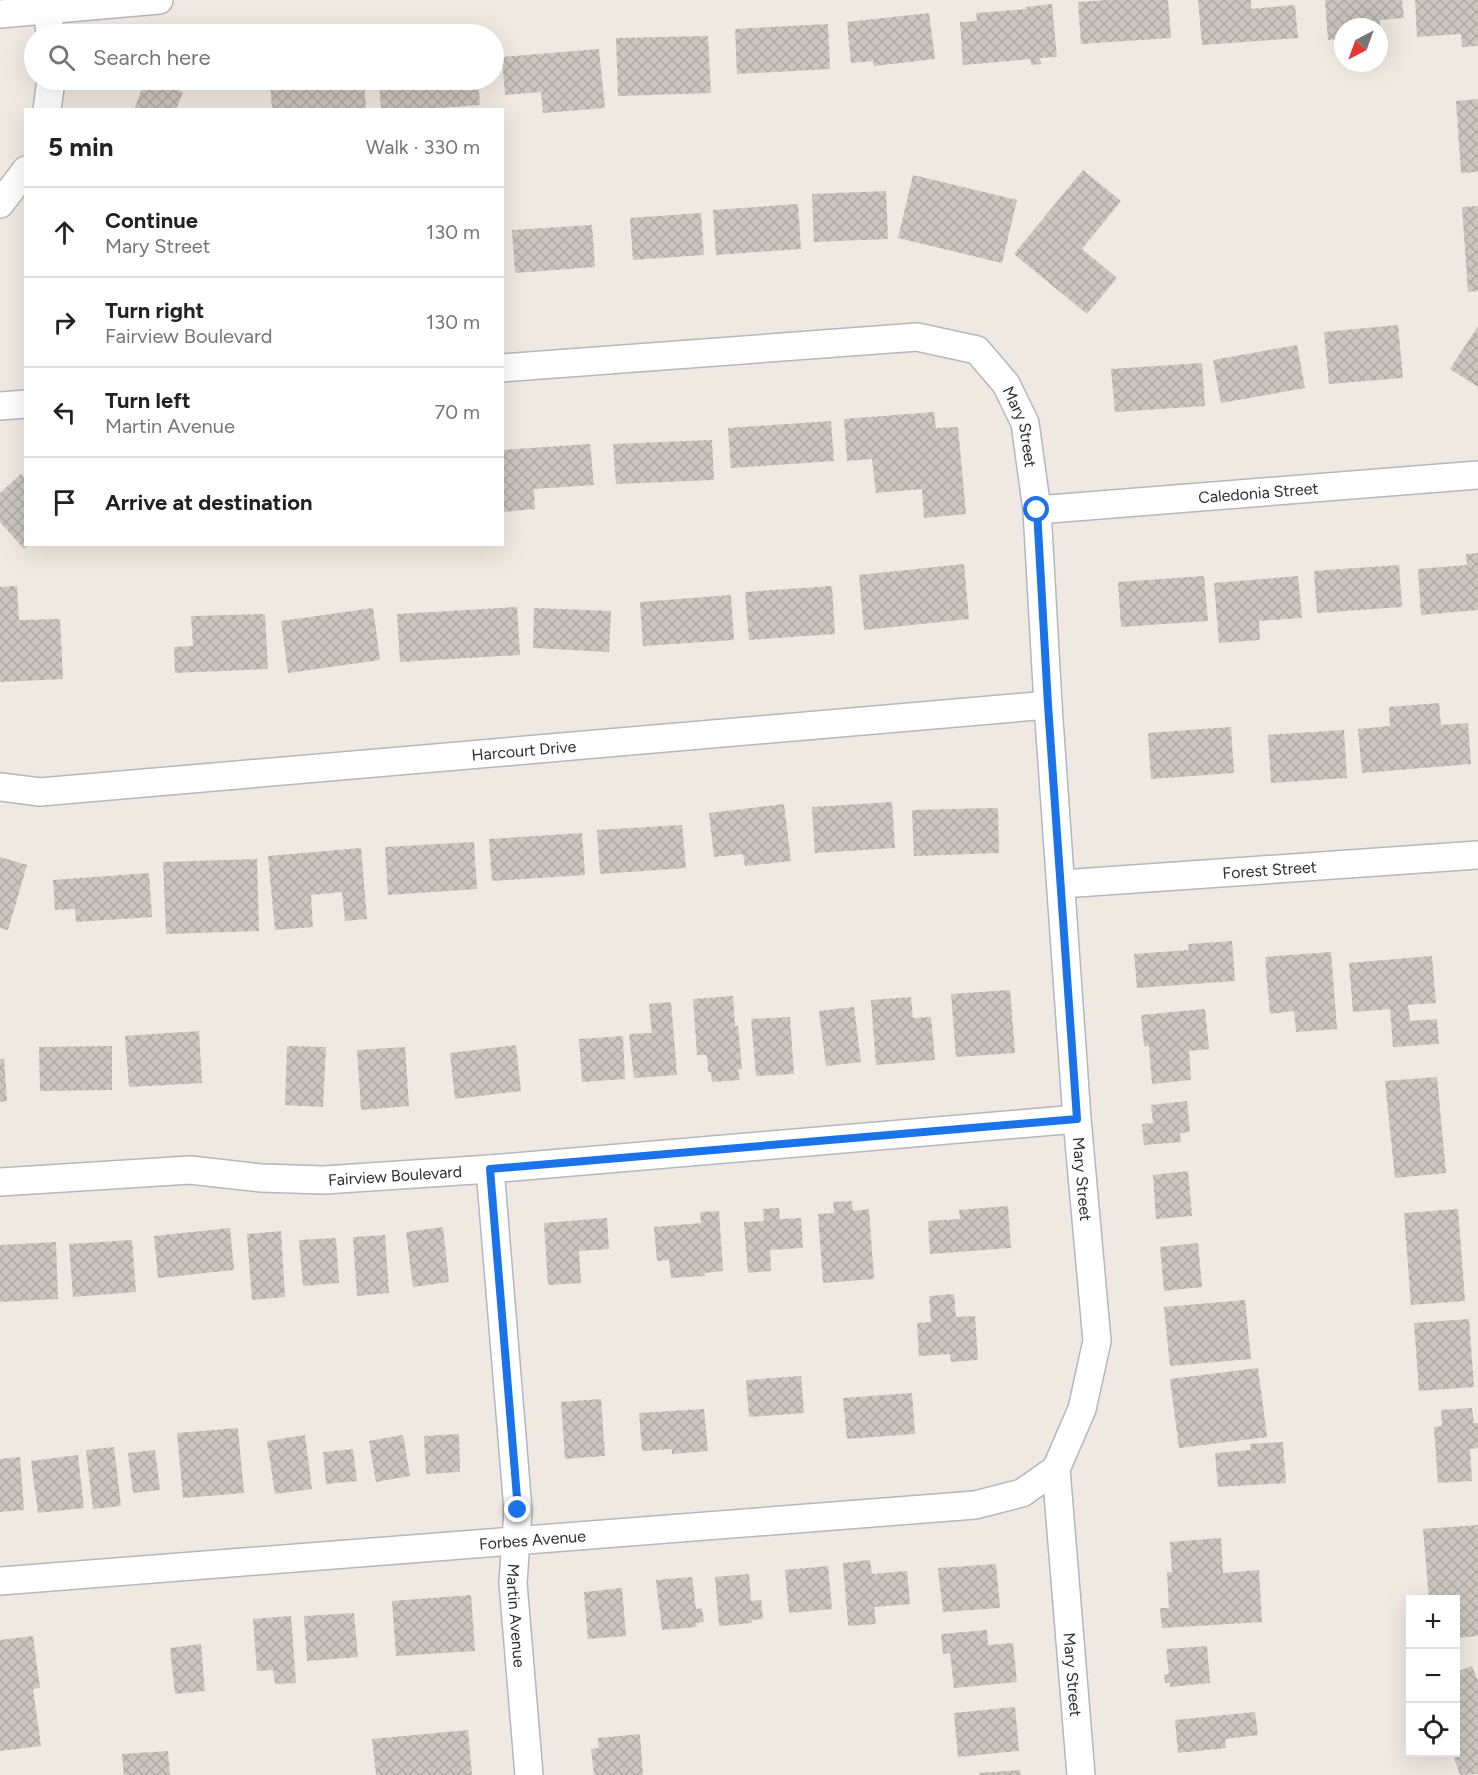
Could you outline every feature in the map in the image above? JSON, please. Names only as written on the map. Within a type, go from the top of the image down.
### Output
[{"type":"street","points":[[0,14],[48,14],[159,0]]},
{"type":"street","points":[[47,108],[50,90]]},
{"type":"street","points":[[0,204],[24,173]]},
{"type":"street","name":"Mary Street","points":[[504,368],[917,337],[977,350],[1006,384],[1025,423],[1037,510],[1048,705],[1077,1119],[1097,1341],[1082,1409],[1056,1469],[1081,1775]]},
{"type":"street","points":[[0,406],[24,404]]},
{"type":"street","name":"Caledonia Street","points":[[1037,510],[1478,475]]},
{"type":"street","name":"Harcourt Drive","points":[[0,787],[40,792],[1048,705]]},
{"type":"street","name":"Forest Street","points":[[1062,884],[1478,855]]},
{"type":"street","name":"Fairview Boulevard","points":[[0,1182],[190,1170],[261,1178],[324,1180],[490,1169],[1077,1119]]},
{"type":"street","name":"Martin Avenue","points":[[490,1169],[518,1510],[513,1583],[530,1775]]},
{"type":"street","name":"Forbes Avenue","points":[[0,1581],[975,1505],[1022,1493],[1056,1469]]},
{"type":"building","points":[[1168,0],[1171,38],[1081,44],[1078,2]]},
{"type":"building","points":[[1198,0],[1251,0],[1251,9],[1295,5],[1298,38],[1202,45]]},
{"type":"building","points":[[1325,0],[1402,0],[1404,18],[1334,18],[1334,40],[1328,40]]},
{"type":"building","points":[[1415,0],[1478,0],[1478,46],[1462,47],[1461,34],[1417,37]]},
{"type":"building","points":[[1052,4],[1057,57],[1040,58],[1041,64],[1031,65],[1031,59],[963,65],[960,22],[977,21],[976,13],[1027,9],[1026,7]]},
{"type":"building","points":[[929,13],[935,59],[874,66],[873,61],[851,63],[847,22]]},
{"type":"building","points":[[828,24],[830,69],[737,74],[735,29]]},
{"type":"building","points":[[708,36],[711,93],[618,96],[616,38]]},
{"type":"building","points":[[599,49],[605,108],[543,113],[541,92],[505,95],[504,57]]},
{"type":"building","points":[[141,90],[183,92],[177,108],[135,108]]},
{"type":"building","points":[[271,90],[365,90],[366,108],[272,108]]},
{"type":"building","points":[[380,90],[479,90],[480,105],[440,108],[381,108]]},
{"type":"building","points":[[1478,99],[1478,172],[1461,173],[1456,101]]},
{"type":"building","points":[[1083,170],[1121,201],[1082,249],[1117,278],[1087,314],[1014,254]]},
{"type":"building","points":[[913,175],[1017,200],[1002,263],[898,238]]},
{"type":"building","points":[[886,191],[888,239],[814,242],[812,194]]},
{"type":"building","points":[[798,204],[801,249],[716,255],[713,210]]},
{"type":"building","points":[[1478,206],[1478,291],[1468,292],[1462,207]]},
{"type":"building","points":[[701,213],[704,255],[633,260],[630,218]]},
{"type":"building","points":[[592,225],[595,267],[515,273],[512,230]]},
{"type":"building","points":[[1398,325],[1403,378],[1329,384],[1324,332]]},
{"type":"building","points":[[1478,326],[1478,387],[1450,369]]},
{"type":"building","points":[[1297,345],[1305,388],[1221,403],[1213,360]]},
{"type":"building","points":[[1202,363],[1205,406],[1115,412],[1111,369]]},
{"type":"building","points":[[934,412],[936,428],[958,427],[966,514],[924,518],[922,489],[876,493],[872,459],[847,461],[844,419]]},
{"type":"building","points":[[831,421],[834,461],[731,468],[728,428]]},
{"type":"building","points":[[712,440],[714,480],[616,484],[613,444]]},
{"type":"building","points":[[590,444],[594,485],[534,489],[535,509],[504,512],[504,450]]},
{"type":"building","points":[[21,474],[24,476],[24,546],[28,546],[24,549],[0,522],[0,493]]},
{"type":"building","points":[[1478,553],[1478,610],[1421,615],[1418,569],[1467,565],[1466,554]]},
{"type":"building","points":[[964,564],[969,619],[864,630],[859,575]]},
{"type":"building","points":[[1399,565],[1402,607],[1317,613],[1314,571]]},
{"type":"building","points":[[1204,576],[1208,621],[1121,627],[1118,582]]},
{"type":"building","points":[[1298,576],[1302,618],[1259,621],[1260,640],[1219,643],[1214,583]]},
{"type":"building","points":[[17,586],[19,620],[60,619],[63,679],[0,682],[0,587]]},
{"type":"building","points":[[832,586],[835,634],[749,640],[745,592]]},
{"type":"building","points":[[731,595],[734,640],[643,646],[640,602]]},
{"type":"building","points":[[517,607],[520,655],[400,662],[397,614]]},
{"type":"building","points":[[373,608],[380,660],[288,673],[281,621]]},
{"type":"building","points":[[534,608],[611,611],[609,652],[533,648]]},
{"type":"building","points":[[265,614],[268,669],[175,673],[174,647],[193,646],[191,616]]},
{"type":"building","points":[[1439,703],[1441,725],[1468,723],[1471,764],[1362,773],[1358,729],[1390,726],[1389,707]]},
{"type":"building","points":[[1231,727],[1234,773],[1151,779],[1148,733]]},
{"type":"building","points":[[1344,730],[1347,778],[1271,783],[1268,735]]},
{"type":"building","points":[[892,802],[895,848],[815,853],[812,807]]},
{"type":"building","points":[[784,804],[791,861],[745,866],[743,854],[714,857],[709,813]]},
{"type":"building","points":[[998,808],[999,853],[914,856],[912,810]]},
{"type":"building","points":[[682,825],[686,868],[600,874],[597,830]]},
{"type":"building","points":[[582,833],[585,875],[492,881],[489,839]]},
{"type":"building","points":[[474,842],[477,889],[388,895],[385,847]]},
{"type":"building","points":[[361,848],[367,919],[345,921],[342,892],[311,895],[313,927],[275,930],[268,856]]},
{"type":"building","points":[[0,857],[27,865],[8,930],[0,928]]},
{"type":"building","points":[[257,859],[259,931],[166,934],[163,862]]},
{"type":"building","points":[[149,873],[152,917],[76,922],[75,909],[55,910],[53,880]]},
{"type":"building","points":[[1232,941],[1235,981],[1137,988],[1134,954],[1189,950],[1188,944]]},
{"type":"building","points":[[1331,952],[1337,1029],[1296,1032],[1294,1011],[1270,1014],[1265,957]]},
{"type":"building","points":[[1432,956],[1436,1003],[1408,1005],[1410,1021],[1437,1019],[1439,1044],[1393,1047],[1390,1009],[1353,1012],[1349,963]]},
{"type":"building","points":[[1010,990],[1015,1053],[956,1057],[951,994]]},
{"type":"building","points":[[733,996],[742,1069],[738,1070],[740,1080],[712,1082],[711,1072],[708,1072],[707,1055],[697,1055],[693,999]]},
{"type":"building","points":[[911,997],[913,1018],[931,1017],[935,1060],[876,1065],[871,1000]]},
{"type":"building","points":[[671,1002],[677,1075],[634,1078],[629,1034],[652,1033],[649,1004]]},
{"type":"building","points":[[854,1007],[861,1062],[826,1066],[819,1011]]},
{"type":"building","points":[[1205,1009],[1209,1049],[1189,1051],[1191,1080],[1152,1084],[1149,1046],[1144,1046],[1141,1015]]},
{"type":"building","points":[[790,1017],[794,1074],[756,1076],[751,1019]]},
{"type":"building","points":[[199,1031],[202,1083],[129,1087],[125,1036]]},
{"type":"building","points":[[623,1036],[625,1079],[582,1082],[579,1039]]},
{"type":"building","points":[[516,1045],[521,1091],[455,1099],[450,1053]]},
{"type":"building","points":[[112,1046],[112,1090],[40,1091],[39,1047]]},
{"type":"building","points":[[287,1046],[326,1047],[323,1107],[285,1105]]},
{"type":"building","points":[[405,1047],[409,1106],[361,1110],[357,1050]]},
{"type":"building","points":[[0,1059],[4,1059],[7,1101],[0,1102]]},
{"type":"building","points":[[1437,1077],[1446,1173],[1395,1178],[1385,1081]]},
{"type":"building","points":[[1187,1101],[1190,1132],[1180,1133],[1181,1142],[1144,1145],[1142,1124],[1153,1123],[1151,1105]]},
{"type":"building","points":[[1188,1171],[1192,1216],[1156,1219],[1153,1175]]},
{"type":"building","points":[[852,1201],[853,1211],[869,1209],[874,1279],[823,1283],[818,1214],[834,1213],[833,1202]]},
{"type":"building","points":[[1008,1206],[1011,1248],[930,1254],[928,1221],[960,1219],[959,1210]]},
{"type":"building","points":[[779,1208],[780,1219],[801,1218],[803,1248],[770,1250],[771,1271],[748,1273],[744,1222],[764,1221],[763,1209]]},
{"type":"building","points":[[1458,1209],[1465,1301],[1411,1305],[1404,1213]]},
{"type":"building","points":[[719,1211],[723,1271],[704,1273],[705,1276],[671,1278],[669,1260],[657,1261],[654,1227],[701,1223],[700,1212]]},
{"type":"building","points":[[607,1218],[609,1249],[579,1251],[581,1283],[548,1285],[544,1223]]},
{"type":"building","points":[[443,1227],[449,1282],[413,1287],[406,1232]]},
{"type":"building","points":[[230,1228],[234,1270],[158,1278],[154,1236]]},
{"type":"building","points":[[281,1231],[285,1297],[252,1300],[247,1234]]},
{"type":"building","points":[[385,1235],[389,1293],[357,1296],[353,1237]]},
{"type":"building","points":[[336,1238],[339,1283],[303,1286],[299,1240]]},
{"type":"building","points":[[132,1240],[136,1292],[73,1297],[69,1244]]},
{"type":"building","points":[[56,1242],[58,1299],[0,1302],[0,1245]]},
{"type":"building","points":[[1198,1243],[1202,1287],[1164,1291],[1160,1247]]},
{"type":"building","points":[[954,1294],[956,1317],[975,1316],[978,1360],[951,1362],[950,1354],[919,1356],[917,1323],[931,1322],[929,1296]]},
{"type":"building","points":[[1245,1300],[1251,1359],[1170,1366],[1164,1307]]},
{"type":"building","points":[[1469,1319],[1474,1387],[1419,1391],[1414,1323]]},
{"type":"building","points":[[1258,1368],[1267,1437],[1179,1448],[1170,1379]]},
{"type":"building","points":[[801,1376],[804,1413],[749,1417],[746,1380]]},
{"type":"building","points":[[912,1393],[915,1434],[847,1439],[843,1398]]},
{"type":"building","points":[[601,1399],[605,1456],[565,1459],[561,1402]]},
{"type":"building","points":[[1472,1408],[1474,1423],[1478,1423],[1478,1448],[1470,1449],[1472,1481],[1438,1483],[1434,1427],[1442,1426],[1441,1410]]},
{"type":"building","points":[[704,1409],[708,1451],[672,1454],[672,1449],[642,1451],[639,1413]]},
{"type":"building","points":[[238,1428],[244,1493],[183,1498],[177,1433]]},
{"type":"building","points":[[459,1434],[460,1472],[426,1474],[424,1436]]},
{"type":"building","points":[[305,1435],[312,1489],[275,1494],[267,1441]]},
{"type":"building","points":[[403,1435],[410,1476],[376,1482],[369,1441]]},
{"type":"building","points":[[1283,1442],[1286,1483],[1218,1487],[1215,1453],[1251,1450],[1250,1444]]},
{"type":"building","points":[[114,1447],[121,1506],[93,1509],[86,1450]]},
{"type":"building","points":[[353,1449],[357,1481],[326,1484],[323,1452]]},
{"type":"building","points":[[155,1450],[160,1490],[133,1493],[128,1453]]},
{"type":"building","points":[[78,1455],[84,1508],[38,1513],[31,1461]]},
{"type":"building","points":[[20,1457],[24,1510],[0,1512],[0,1459]]},
{"type":"building","points":[[1478,1525],[1478,1636],[1460,1638],[1460,1595],[1429,1595],[1423,1529]]},
{"type":"building","points":[[1221,1538],[1223,1573],[1259,1570],[1262,1622],[1162,1628],[1160,1608],[1169,1608],[1167,1572],[1172,1572],[1170,1542]]},
{"type":"building","points":[[870,1560],[872,1574],[907,1571],[910,1604],[874,1607],[876,1624],[848,1626],[843,1563]]},
{"type":"building","points":[[996,1564],[1000,1608],[943,1612],[938,1568]]},
{"type":"building","points":[[828,1566],[832,1609],[789,1613],[785,1570]]},
{"type":"building","points":[[749,1574],[751,1601],[761,1600],[763,1619],[752,1620],[752,1623],[719,1626],[715,1577]]},
{"type":"building","points":[[692,1577],[696,1609],[702,1608],[704,1622],[696,1623],[697,1627],[662,1630],[656,1580]]},
{"type":"building","points":[[622,1588],[626,1636],[588,1639],[584,1592]]},
{"type":"building","points":[[471,1595],[475,1651],[396,1656],[392,1601]]},
{"type":"building","points":[[354,1613],[358,1657],[307,1661],[304,1616]]},
{"type":"building","points":[[291,1616],[296,1683],[275,1684],[273,1670],[257,1671],[253,1619]]},
{"type":"building","points":[[987,1630],[988,1645],[1013,1643],[1017,1682],[954,1688],[950,1653],[943,1654],[941,1634]]},
{"type":"building","points":[[33,1636],[40,1688],[33,1689],[41,1746],[0,1751],[0,1640]]},
{"type":"building","points":[[201,1644],[205,1691],[175,1694],[170,1648]]},
{"type":"building","points":[[1207,1646],[1210,1683],[1170,1687],[1170,1683],[1165,1683],[1164,1674],[1169,1674],[1166,1649]]},
{"type":"building","points":[[1472,1666],[1478,1681],[1478,1774],[1460,1775],[1454,1757],[1460,1757],[1460,1670]]},
{"type":"building","points":[[1015,1707],[1019,1751],[958,1757],[954,1713]]},
{"type":"building","points":[[1255,1712],[1258,1735],[1225,1739],[1226,1748],[1178,1753],[1175,1720]]},
{"type":"building","points":[[468,1730],[472,1775],[376,1775],[372,1739]]},
{"type":"building","points":[[640,1734],[643,1775],[594,1775],[591,1749],[599,1748],[598,1738]]},
{"type":"building","points":[[168,1751],[170,1775],[124,1775],[122,1754]]},
{"type":"building","points":[[1020,1770],[1021,1775],[979,1775],[979,1773]]},
{"type":"route","points":[[518,1510],[490,1169],[1077,1119],[1048,705],[1037,510]]}]
